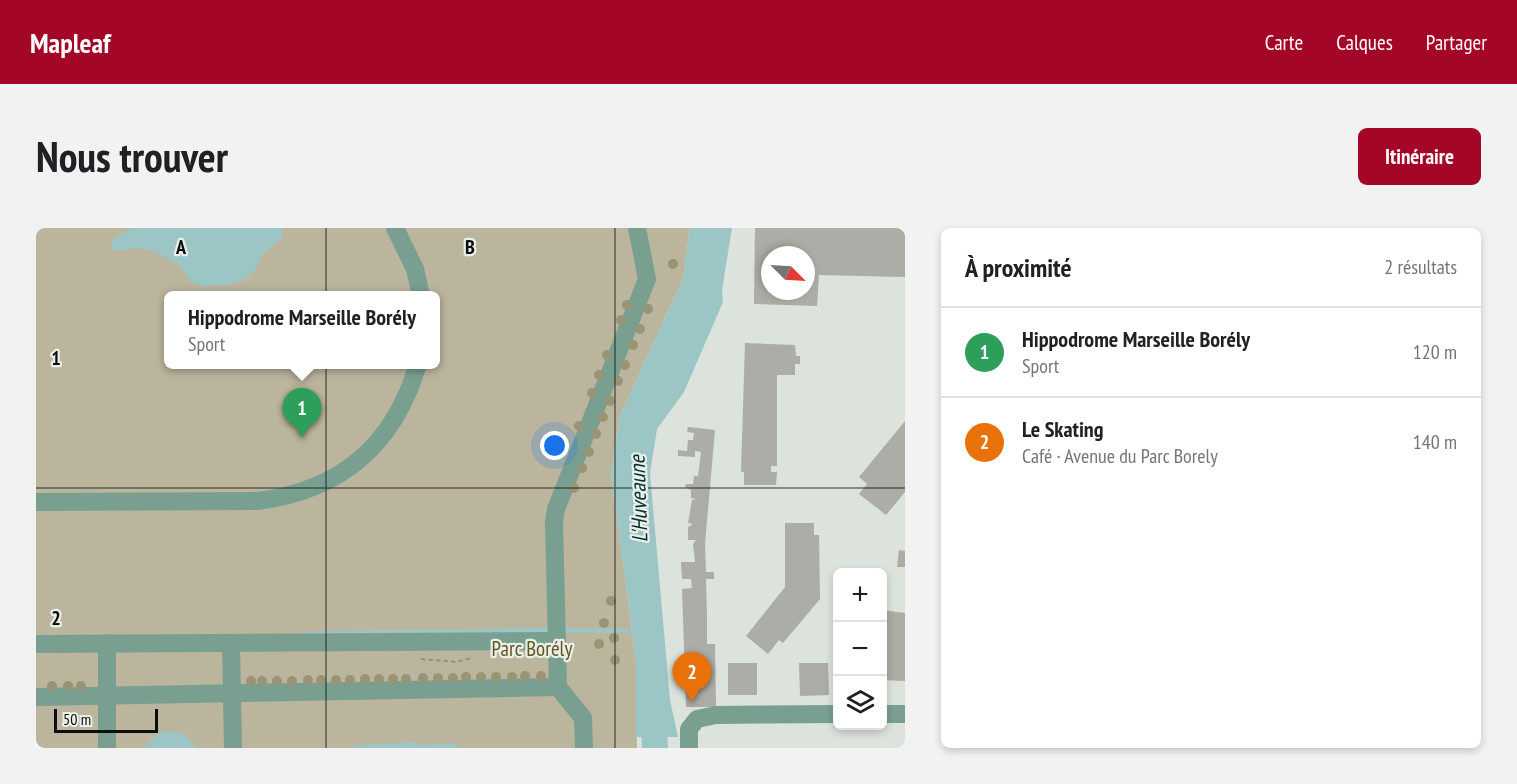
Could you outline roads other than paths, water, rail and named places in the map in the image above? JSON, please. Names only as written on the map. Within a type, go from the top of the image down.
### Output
[{"type":"street","points":[[395,228],[415,269],[420,291]]},
{"type":"street","points":[[584,748],[583,718],[558,681],[556,509],[647,279],[637,228]]},
{"type":"street","points":[[36,502],[258,501],[282,498],[306,490],[352,466],[374,448],[398,417],[410,394],[417,369]]},
{"type":"street","points":[[36,644],[557,641]]},
{"type":"street","points":[[231,643],[233,748]]},
{"type":"street","points":[[107,644],[107,748]]},
{"type":"street","points":[[36,697],[232,693],[558,681]]},
{"type":"street","points":[[689,748],[689,729],[697,719],[716,715],[833,714]]},
{"type":"street","points":[[887,714],[905,714]]},
{"type":"water","points":[[133,228],[282,228],[282,238],[263,254],[255,270],[244,280],[226,285],[201,286],[191,282],[180,265],[152,251],[140,248],[114,251],[110,246],[114,238]]},
{"type":"water","points":[[690,228],[732,228],[722,290],[723,302],[684,392],[657,429],[650,473],[670,700],[678,737],[636,737],[636,660],[611,475],[620,416],[683,279]]},
{"type":"water","points":[[170,731],[184,734],[196,748],[144,748],[157,734]]},
{"type":"water","points":[[418,742],[418,745],[452,744],[460,748],[353,748],[355,745]]},
{"type":"waterway","points":[[301,634],[554,630]]},
{"type":"waterway","points":[[562,630],[635,631]]},
{"type":"waterway","name":"L'Huveaune","points":[[653,703],[655,748]]},
{"type":"place","name":"Hippodrome Marseille Borély","points":[[302,438]]},
{"type":"place","name":"Le Skating","points":[[692,702]]},
{"type":"park label","name":"Parc Borély","points":[[532,648]]}]
